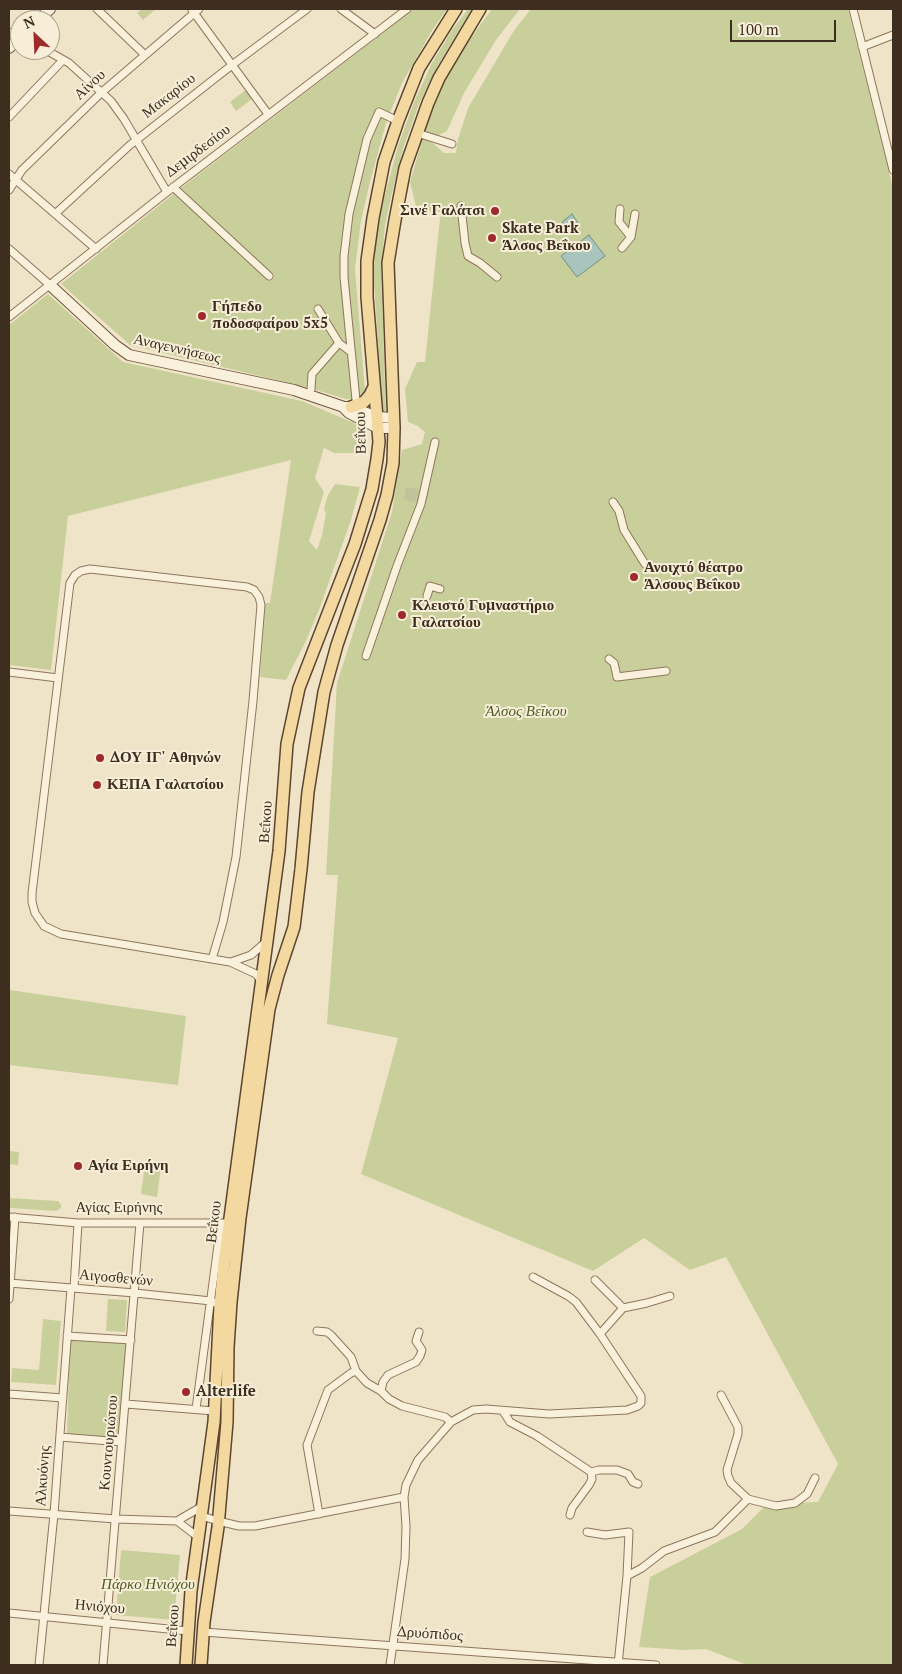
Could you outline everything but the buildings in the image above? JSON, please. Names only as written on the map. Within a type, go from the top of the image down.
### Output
[{"type":"main road","name":"Βεΐκου","points":[[186,1665],[191,1591],[214,1411],[215,1303],[225,1223],[258,1020],[261,981],[279,851],[290,726],[299,688],[355,544],[372,490],[379,442],[367,297],[369,240],[384,162],[398,121],[419,68],[456,9]]},
{"type":"main road","name":"Βεΐκου","points":[[201,1665],[203,1632],[218,1521],[227,1422],[231,1302],[240,1218],[269,1008],[294,927],[308,792],[324,692],[337,645],[387,495],[393,463],[394,423],[388,263],[395,220],[405,168],[439,78],[480,9]]},
{"type":"main road","points":[[350,404],[364,402],[374,386]]},
{"type":"street","points":[[97,9],[145,55]]},
{"type":"street","name":"Μακαρίου","points":[[55,214],[136,140],[307,9]]},
{"type":"street","points":[[341,9],[375,34]]},
{"type":"street","name":"Δεμιρδεσίου","points":[[9,317],[268,114],[407,9]]},
{"type":"street","points":[[853,9],[893,170]]},
{"type":"street","points":[[194,10],[268,114]]},
{"type":"street","name":"Αίνου","points":[[9,190],[22,170],[102,92],[194,10]]},
{"type":"street","points":[[862,47],[893,35]]},
{"type":"street","points":[[60,58],[102,92],[118,110],[170,190],[269,276]]},
{"type":"street","points":[[9,116],[63,60]]},
{"type":"street","points":[[350,404],[351,352],[344,277],[344,256],[349,214],[367,139],[378,112],[398,121]]},
{"type":"street","points":[[417,133],[452,144]]},
{"type":"street","points":[[9,174],[96,249]]},
{"type":"street","points":[[460,206],[468,256],[497,277]]},
{"type":"street","points":[[620,209],[619,222],[631,238]]},
{"type":"street","points":[[622,248],[631,238],[635,214]]},
{"type":"street","name":"Αναγεννήσεως","points":[[9,249],[129,355],[294,390],[350,404],[377,422],[394,423]]},
{"type":"street","points":[[318,309],[339,344],[351,352]]},
{"type":"street","points":[[311,389],[312,374],[339,344]]},
{"type":"street","points":[[366,656],[421,504],[435,442]]},
{"type":"street","points":[[613,502],[619,511],[624,530],[645,564]]},
{"type":"street","points":[[212,959],[223,922],[236,858],[254,701],[261,605],[259,597],[254,590],[247,587],[90,569],[81,571],[75,575],[70,583],[58,678],[32,893],[32,902],[38,918],[49,930],[61,934],[230,962],[256,974],[261,981]]},
{"type":"street","points":[[427,596],[430,586],[440,589]]},
{"type":"street","points":[[609,659],[614,664],[617,677],[666,671]]},
{"type":"street","points":[[9,672],[58,678]]},
{"type":"street","points":[[230,962],[251,955],[267,941]]},
{"type":"street","points":[[9,1299],[12,1217]]},
{"type":"street","name":"Αγίας Ειρήνης","points":[[12,1217],[78,1223],[225,1223]]},
{"type":"street","name":"Αλκυόνης","points":[[39,1665],[54,1514],[67,1336],[78,1223]]},
{"type":"street","name":"Κουντουριώτου","points":[[103,1665],[140,1223]]},
{"type":"street","points":[[390,1665],[405,1560],[406,1526],[404,1497],[406,1485],[418,1460],[451,1422],[472,1410],[486,1409],[549,1414],[627,1410],[641,1403],[641,1396],[600,1334],[576,1302],[533,1277]]},
{"type":"street","points":[[595,1280],[623,1308]]},
{"type":"street","name":"Αιγοσθενών","points":[[9,1283],[135,1293],[215,1303]]},
{"type":"street","points":[[600,1334],[623,1308],[670,1296]]},
{"type":"street","points":[[196,1409],[215,1303]]},
{"type":"street","points":[[317,1331],[327,1332],[332,1335],[351,1357],[356,1371],[389,1399],[402,1406],[446,1417],[451,1422]]},
{"type":"street","points":[[381,1391],[383,1382],[388,1375],[416,1362],[420,1356],[422,1350],[416,1341],[419,1332]]},
{"type":"street","points":[[67,1336],[131,1340]]},
{"type":"street","points":[[319,1514],[307,1445],[328,1390],[356,1371]]},
{"type":"street","points":[[9,1394],[62,1398]]},
{"type":"street","points":[[721,1395],[738,1426],[738,1434],[727,1470],[728,1476],[731,1483],[748,1500],[776,1506],[794,1503],[807,1494],[815,1478]]},
{"type":"street","points":[[126,1404],[214,1411]]},
{"type":"street","points":[[503,1411],[510,1422],[537,1436],[591,1472],[590,1485],[572,1508],[570,1515]]},
{"type":"street","points":[[60,1437],[122,1442]]},
{"type":"street","points":[[591,1472],[617,1470],[628,1474],[633,1482],[638,1484]]},
{"type":"street","points":[[9,1511],[116,1520],[178,1521],[201,1510],[205,1517],[218,1521],[239,1526],[255,1526],[404,1497]]},
{"type":"street","points":[[627,1576],[642,1568],[664,1551],[715,1532],[748,1500]]},
{"type":"street","points":[[178,1521],[198,1537]]},
{"type":"street","points":[[587,1532],[605,1535],[629,1532],[619,1663]]},
{"type":"street","name":"Ηνιόχου","points":[[9,1613],[188,1631]]},
{"type":"street","name":"Δρυόπιδος","points":[[203,1632],[656,1665]]},
{"type":"green space","points":[[142,9],[156,9],[143,20],[137,13]]},
{"type":"green space","points":[[410,9],[447,9],[433,29],[402,83],[386,123],[361,221],[355,269],[365,391],[360,395],[354,399],[346,399],[306,387],[130,345],[61,284],[181,188],[387,30]]},
{"type":"green space","points":[[468,9],[472,9],[438,65],[419,104],[403,149],[390,201],[385,226],[381,269],[386,411],[383,411],[373,270],[377,225],[398,146],[414,102],[432,63],[452,30]]},
{"type":"green space","points":[[492,9],[520,9],[496,40],[464,93],[447,131],[439,135],[428,135],[424,131],[438,94],[455,62]]},
{"type":"green space","name":"Άλσος Βεΐκου","points":[[531,9],[848,9],[893,188],[893,1665],[747,1665],[706,1649],[686,1650],[639,1647],[650,1577],[742,1529],[767,1504],[818,1502],[838,1464],[726,1257],[690,1270],[644,1238],[593,1271],[361,1174],[398,1038],[327,1024],[338,875],[326,875],[337,683],[392,512],[402,450],[422,444],[425,432],[418,426],[408,422],[405,389],[417,362],[425,362],[440,218],[444,212],[427,211],[421,205],[416,206],[410,182],[423,138],[434,144],[444,153],[456,153],[458,139],[468,108],[515,29]]},
{"type":"green space","points":[[246,90],[252,99],[236,111],[230,102]]},
{"type":"green space","points":[[48,294],[123,362],[302,401],[354,423],[364,434],[366,453],[334,453],[324,448],[315,478],[324,492],[309,541],[317,550],[326,514],[324,509],[328,495],[335,484],[360,487],[351,520],[319,610],[286,680],[260,677],[265,603],[270,603],[291,460],[68,516],[51,670],[9,665],[9,325]]},
{"type":"green space","points":[[406,487],[419,489],[417,502],[404,500]]},
{"type":"green space","points":[[10,990],[186,1016],[178,1085],[9,1065]]},
{"type":"green space","points":[[9,1151],[19,1152],[18,1165],[9,1164]]},
{"type":"green space","points":[[145,1164],[161,1167],[157,1197],[141,1194]]},
{"type":"green space","points":[[9,1198],[58,1201],[61,1208],[56,1211],[9,1208]]},
{"type":"green space","points":[[108,1299],[127,1300],[125,1332],[106,1331]]},
{"type":"green space","points":[[43,1319],[61,1321],[56,1385],[11,1382],[12,1368],[39,1370]]},
{"type":"green space","points":[[70,1339],[126,1342],[120,1439],[67,1434]]},
{"type":"green space","name":"Πάρκο Ηνιόχου","points":[[121,1550],[180,1555],[174,1620],[116,1615]]},
{"type":"water","points":[[572,214],[578,223],[568,230],[562,222]]},
{"type":"water","points":[[589,235],[605,256],[577,277],[561,256]]},
{"type":"place","name":"Σινέ Γαλάτσι","points":[[495,211]]},
{"type":"place","name":"Skate Park Άλσος Βεΐκου","points":[[492,238]]},
{"type":"place","name":"Γήπεδο ποδοσφαίρου 5x5","points":[[202,316]]},
{"type":"place","name":"Ανοιχτό θέατρο Άλσους Βεΐκου","points":[[634,577]]},
{"type":"place","name":"Κλειστό Γυμναστήριο Γαλατσίου","points":[[402,615]]},
{"type":"place","name":"ΔΟΥ ΙΓ' Αθηνών","points":[[100,758]]},
{"type":"place","name":"ΚΕΠΑ Γαλατσίου","points":[[97,785]]},
{"type":"place","name":"Αγία Ειρήνη","points":[[78,1166]]},
{"type":"place","name":"Alterlife","points":[[186,1392]]}]
